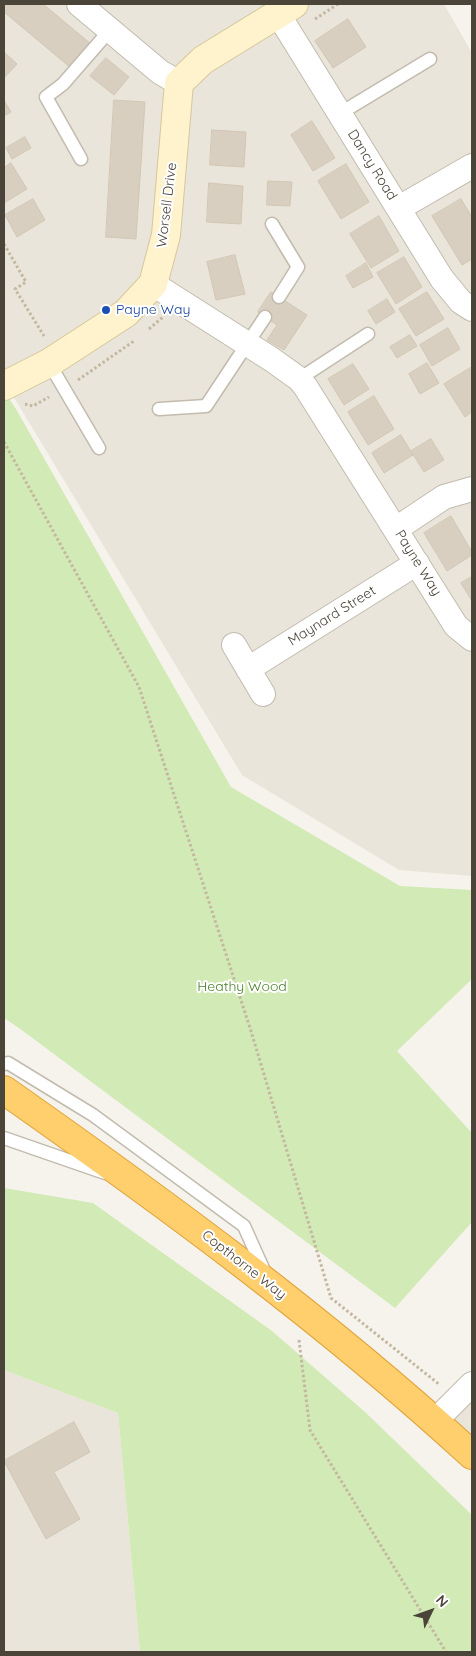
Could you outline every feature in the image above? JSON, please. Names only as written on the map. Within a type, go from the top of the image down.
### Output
[{"type":"highway","name":"Copthorne Way","points":[[4,1090],[140,1186],[314,1319],[435,1421],[472,1455]]},
{"type":"street","points":[[79,4],[160,72],[179,83],[203,60],[286,9]]},
{"type":"street","name":"Dancy Road","points":[[286,9],[339,114],[442,279],[461,302],[472,309]]},
{"type":"street","name":"Worsell Drive","points":[[4,386],[48,351],[126,313],[153,284],[166,236],[179,83]]},
{"type":"street","points":[[399,208],[472,166]]},
{"type":"street","name":"Payne Way","points":[[153,284],[299,378],[333,427],[456,626],[472,639]]},
{"type":"street","points":[[396,529],[444,497],[472,489]]},
{"type":"street","name":"Maynard Street","points":[[248,669],[417,563]]},
{"type":"street","points":[[234,645],[263,694]]},
{"type":"street","points":[[435,1421],[472,1384]]},
{"type":"lane","points":[[82,159],[46,97],[63,84],[110,30]]},
{"type":"lane","points":[[339,114],[430,59]]},
{"type":"lane","points":[[272,224],[298,266],[279,297]]},
{"type":"lane","points":[[159,409],[206,406],[266,317]]},
{"type":"lane","points":[[299,378],[368,334]]},
{"type":"lane","points":[[48,351],[99,448]]},
{"type":"lane","points":[[4,1064],[8,1063],[93,1115],[244,1226],[271,1287]]},
{"type":"lane","points":[[4,1138],[140,1186]]},
{"type":"path","points":[[4,244],[26,282],[15,288],[48,351]]},
{"type":"path","points":[[4,442],[140,687],[251,1031],[331,1298],[434,1380]]},
{"type":"path","points":[[299,1340],[310,1430],[446,1652]]},
{"type":"shaded area","points":[[4,4],[444,4],[472,53],[472,876],[399,870],[242,775],[4,381]]},
{"type":"shaded area","points":[[4,1370],[118,1413],[140,1652],[4,1652]]},
{"type":"shaded area","points":[[472,1382],[472,1455],[435,1421]]},
{"type":"green space","name":"Heathy Wood","points":[[4,391],[231,787],[400,886],[472,890],[472,979],[397,1051],[472,1133],[472,1222],[395,1308],[4,1018]]},
{"type":"green space","points":[[4,1188],[93,1203],[272,1331],[365,1412],[472,1515],[472,1652],[140,1652],[118,1413],[4,1370]]},
{"type":"building","points":[[4,4],[43,4],[91,44],[71,68],[4,12]]},
{"type":"building","points":[[348,19],[366,47],[333,68],[315,41]]},
{"type":"building","points":[[4,52],[17,64],[4,78]]},
{"type":"building","points":[[106,58],[129,77],[114,95],[90,76]]},
{"type":"building","points":[[114,100],[145,102],[136,239],[106,237]]},
{"type":"building","points":[[4,103],[11,112],[4,116]]},
{"type":"building","points":[[312,121],[335,158],[313,171],[291,135]]},
{"type":"building","points":[[212,130],[246,132],[244,167],[210,165]]},
{"type":"building","points":[[25,137],[31,148],[12,159],[6,148]]},
{"type":"building","points":[[11,163],[27,189],[4,203],[4,168]]},
{"type":"building","points":[[346,164],[369,202],[341,219],[318,181]]},
{"type":"building","points":[[268,181],[292,182],[290,206],[267,205]]},
{"type":"building","points":[[209,183],[243,186],[241,224],[207,222]]},
{"type":"building","points":[[33,199],[45,220],[17,237],[5,215]]},
{"type":"building","points":[[461,199],[472,217],[472,259],[462,265],[432,216]]},
{"type":"building","points":[[379,216],[399,251],[371,268],[350,234]]},
{"type":"building","points":[[235,255],[245,294],[216,300],[207,262]]},
{"type":"building","points":[[404,257],[422,287],[396,304],[377,273]]},
{"type":"building","points":[[366,263],[373,277],[353,288],[346,276]]},
{"type":"building","points":[[271,292],[307,315],[284,350],[267,340],[277,325],[258,312]]},
{"type":"building","points":[[427,292],[444,319],[416,336],[399,309]]},
{"type":"building","points":[[387,299],[395,312],[376,324],[368,311]]},
{"type":"building","points":[[448,328],[460,349],[432,366],[420,345]]},
{"type":"building","points":[[410,335],[417,346],[397,358],[390,347]]},
{"type":"building","points":[[427,363],[439,383],[420,394],[409,374]]},
{"type":"building","points":[[353,364],[369,389],[344,405],[328,379]]},
{"type":"building","points":[[472,367],[472,412],[465,417],[444,384]]},
{"type":"building","points":[[374,396],[394,429],[368,445],[348,412]]},
{"type":"building","points":[[401,435],[413,455],[384,473],[372,453]]},
{"type":"building","points":[[431,439],[444,460],[424,472],[411,451]]},
{"type":"building","points":[[451,516],[472,555],[447,571],[424,533]]},
{"type":"building","points":[[472,577],[472,601],[461,583]]},
{"type":"building","points":[[74,1422],[90,1452],[54,1472],[80,1519],[46,1539],[4,1461]]},
{"type":"place","name":"Payne Way","points":[[106,310]]}]
